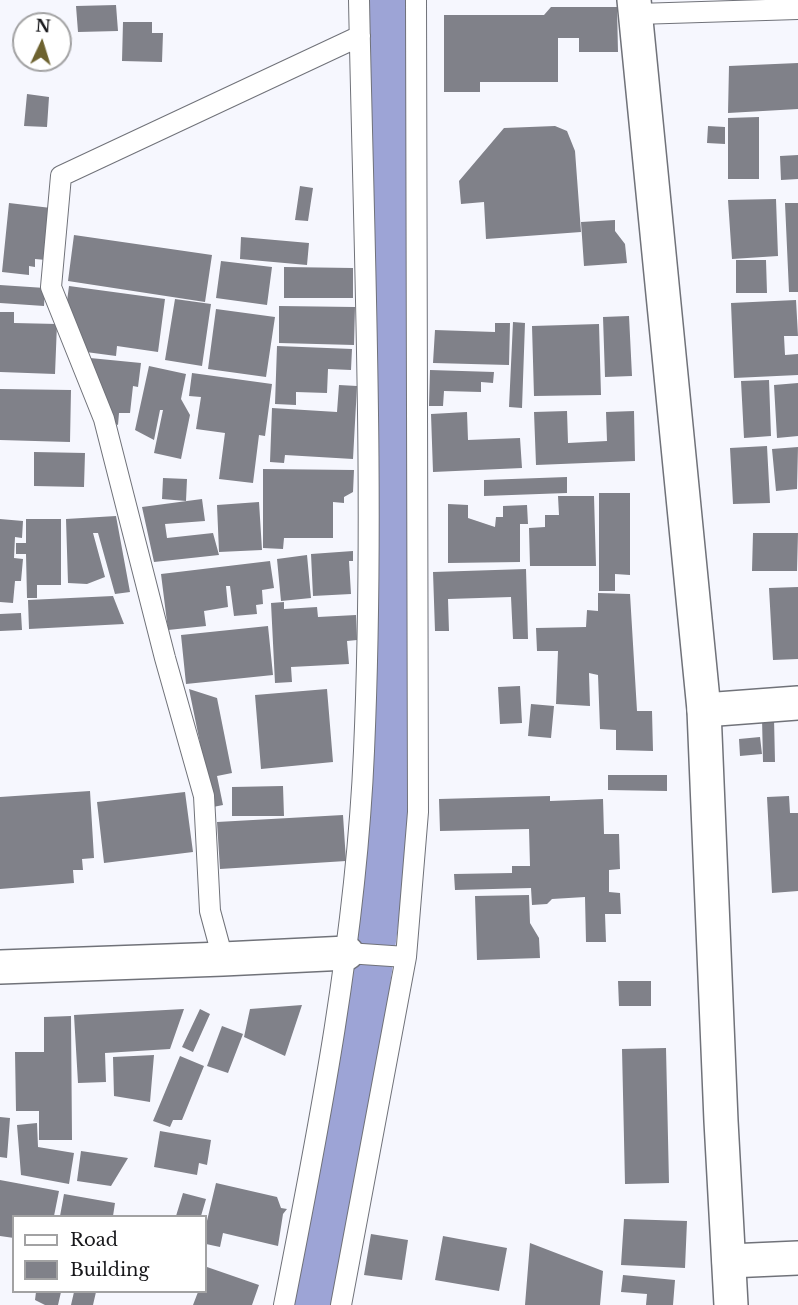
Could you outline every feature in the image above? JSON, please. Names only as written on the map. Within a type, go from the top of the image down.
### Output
[{"type":"main road","points":[[635,7],[704,710],[720,1109],[731,1305]]},
{"type":"main road","points":[[704,710],[798,703]]},
{"type":"main road","points":[[0,967],[352,952]]},
{"type":"main road","points":[[729,1261],[798,1258]]},
{"type":"lane","points":[[284,1305],[352,952],[364,754],[369,544],[359,0]]},
{"type":"lane","points":[[341,1305],[406,957],[418,812],[416,0]]},
{"type":"lane","points":[[635,7],[798,9]]},
{"type":"lane","points":[[223,959],[210,911],[204,796],[165,658],[104,419],[51,287],[60,176],[360,36]]},
{"type":"lane","points":[[352,952],[406,957]]},
{"type":"building","points":[[116,5],[118,31],[78,32],[76,6]]},
{"type":"building","points":[[551,7],[617,7],[618,52],[579,52],[579,38],[558,38],[558,82],[480,82],[480,92],[444,92],[444,15],[544,15]]},
{"type":"building","points":[[123,22],[152,22],[152,33],[163,33],[162,62],[122,61]]},
{"type":"building","points":[[798,63],[798,109],[728,113],[729,66]]},
{"type":"building","points":[[27,94],[49,97],[47,127],[24,126]]},
{"type":"building","points":[[759,117],[759,179],[728,179],[728,118]]},
{"type":"building","points":[[555,126],[567,131],[575,151],[581,232],[486,239],[484,202],[461,204],[459,181],[504,128]]},
{"type":"building","points":[[708,126],[725,127],[725,144],[707,143]]},
{"type":"building","points":[[798,155],[798,179],[781,180],[780,156]]},
{"type":"building","points":[[300,186],[313,188],[308,221],[295,220]]},
{"type":"building","points":[[776,199],[778,256],[732,259],[728,200]]},
{"type":"building","points":[[9,203],[51,208],[46,260],[35,259],[35,267],[29,266],[29,275],[2,272]]},
{"type":"building","points":[[785,203],[798,203],[798,292],[789,292]]},
{"type":"building","points":[[615,220],[615,231],[625,244],[627,263],[584,266],[581,222]]},
{"type":"building","points":[[74,235],[212,255],[205,302],[68,281]]},
{"type":"building","points":[[241,237],[309,243],[307,265],[240,259]]},
{"type":"building","points":[[736,260],[766,260],[767,293],[736,293]]},
{"type":"building","points":[[221,261],[272,267],[267,305],[216,298]]},
{"type":"building","points":[[284,267],[353,268],[353,298],[284,298]]},
{"type":"building","points":[[0,285],[45,288],[44,306],[0,303]]},
{"type":"building","points":[[69,286],[165,299],[158,352],[117,346],[116,356],[86,352],[66,309]]},
{"type":"building","points":[[175,299],[211,304],[202,366],[165,360]]},
{"type":"building","points":[[796,300],[798,336],[784,336],[785,355],[798,354],[798,375],[734,378],[731,303]]},
{"type":"building","points":[[279,306],[355,307],[354,345],[279,343]]},
{"type":"building","points":[[216,309],[275,317],[266,377],[208,369]]},
{"type":"building","points":[[0,312],[14,312],[14,323],[57,324],[55,374],[0,372]]},
{"type":"building","points":[[629,316],[632,376],[605,377],[603,317]]},
{"type":"building","points":[[513,322],[525,323],[522,408],[509,407]]},
{"type":"building","points":[[495,323],[510,323],[509,365],[433,363],[435,330],[495,332]]},
{"type":"building","points":[[599,324],[601,395],[534,396],[532,326]]},
{"type":"building","points":[[277,346],[352,349],[351,370],[328,369],[327,393],[296,392],[296,405],[275,404]]},
{"type":"building","points":[[90,358],[141,363],[138,387],[133,386],[130,413],[119,413],[118,425],[113,423]]},
{"type":"building","points":[[149,366],[186,374],[181,399],[190,415],[181,459],[154,453],[163,410],[160,410],[154,440],[135,430]]},
{"type":"building","points":[[430,370],[494,372],[493,383],[481,382],[481,392],[444,391],[443,406],[429,406]]},
{"type":"building","points":[[192,373],[272,384],[265,436],[259,435],[253,483],[219,479],[225,433],[196,429],[201,397],[189,396]]},
{"type":"building","points":[[769,380],[771,436],[744,438],[741,381]]},
{"type":"building","points":[[798,383],[798,436],[777,438],[774,385]]},
{"type":"building","points":[[339,385],[357,386],[353,459],[285,455],[284,463],[270,462],[272,408],[337,412]]},
{"type":"building","points":[[0,389],[71,390],[70,442],[0,440]]},
{"type":"building","points":[[567,411],[568,443],[607,441],[606,412],[634,411],[635,461],[536,465],[534,412]]},
{"type":"building","points":[[467,412],[468,440],[520,438],[522,468],[433,472],[431,414]]},
{"type":"building","points":[[767,446],[770,503],[733,504],[730,448]]},
{"type":"building","points":[[798,447],[797,489],[776,491],[772,449]]},
{"type":"building","points":[[34,452],[85,453],[84,487],[34,486]]},
{"type":"building","points":[[263,469],[354,470],[353,492],[344,497],[344,503],[333,502],[333,538],[284,538],[283,549],[263,548]]},
{"type":"building","points":[[567,477],[567,493],[484,496],[484,480]]},
{"type":"building","points":[[163,478],[187,479],[186,501],[162,499]]},
{"type":"building","points":[[599,493],[630,493],[630,575],[615,574],[615,591],[599,591]]},
{"type":"building","points":[[558,496],[594,496],[596,566],[530,566],[529,528],[545,527],[545,515],[559,515]]},
{"type":"building","points":[[202,499],[205,521],[165,524],[167,538],[213,533],[219,555],[154,562],[142,507]]},
{"type":"building","points":[[259,502],[262,550],[219,552],[217,505]]},
{"type":"building","points":[[448,504],[468,505],[468,518],[495,527],[496,517],[503,517],[503,506],[527,505],[528,524],[520,524],[520,562],[448,563]]},
{"type":"building","points":[[116,516],[130,592],[115,594],[98,533],[93,533],[105,577],[87,584],[68,583],[66,519]]},
{"type":"building","points":[[0,519],[23,521],[22,538],[15,537],[14,558],[23,559],[21,581],[15,581],[13,603],[0,602]]},
{"type":"building","points":[[26,519],[61,519],[61,585],[37,585],[37,598],[27,598],[26,554],[16,554],[16,543],[26,543]]},
{"type":"building","points":[[753,533],[798,533],[797,571],[752,571]]},
{"type":"building","points":[[353,551],[353,561],[349,561],[351,594],[313,596],[311,554]]},
{"type":"building","points":[[307,555],[311,598],[281,601],[277,559]]},
{"type":"building","points":[[270,561],[274,588],[262,590],[263,604],[256,605],[257,614],[234,616],[230,586],[226,586],[228,607],[204,611],[206,626],[168,630],[161,574]]},
{"type":"building","points":[[526,569],[528,639],[513,639],[511,597],[448,599],[449,631],[435,631],[433,572]]},
{"type":"building","points":[[798,587],[798,659],[773,660],[769,588]]},
{"type":"building","points":[[598,593],[630,594],[637,711],[652,711],[653,751],[616,750],[616,730],[600,729],[598,675],[589,673],[590,706],[556,704],[558,651],[537,651],[536,628],[586,627],[587,610],[598,611]]},
{"type":"building","points":[[113,596],[124,624],[29,629],[28,600]]},
{"type":"building","points":[[284,602],[284,609],[317,607],[318,617],[356,615],[357,640],[347,641],[349,664],[291,667],[292,682],[275,683],[271,603]]},
{"type":"building","points":[[21,613],[22,630],[0,631],[0,614]]},
{"type":"building","points":[[268,626],[273,675],[186,684],[181,635]]},
{"type":"building","points":[[520,686],[522,723],[500,724],[498,687]]},
{"type":"building","points":[[189,689],[217,698],[232,773],[217,776],[223,805],[213,807]]},
{"type":"building","points":[[327,689],[333,762],[261,769],[255,695]]},
{"type":"building","points":[[531,704],[554,706],[551,738],[528,736]]},
{"type":"building","points":[[762,718],[774,718],[775,762],[763,762]]},
{"type":"building","points":[[760,737],[762,754],[740,756],[739,739]]},
{"type":"building","points":[[608,775],[667,775],[667,791],[608,790]]},
{"type":"building","points":[[283,786],[284,816],[232,816],[232,787]]},
{"type":"building","points":[[90,791],[94,858],[82,859],[83,870],[73,870],[74,883],[0,889],[0,797]]},
{"type":"building","points":[[185,792],[193,852],[104,863],[97,802]]},
{"type":"building","points":[[550,796],[550,801],[603,799],[604,834],[619,834],[620,869],[609,870],[609,892],[620,893],[621,914],[605,914],[606,942],[586,942],[585,897],[552,899],[547,904],[532,905],[531,888],[455,890],[454,874],[512,873],[512,866],[530,866],[529,829],[440,831],[439,799]]},
{"type":"building","points":[[789,796],[790,813],[798,813],[798,891],[772,893],[767,797]]},
{"type":"building","points":[[343,815],[346,861],[220,869],[217,822]]},
{"type":"building","points":[[529,895],[530,923],[539,938],[540,958],[477,960],[475,896]]},
{"type":"building","points":[[618,981],[651,981],[651,1006],[619,1006]]},
{"type":"building","points":[[302,1005],[285,1056],[244,1037],[250,1009]]},
{"type":"building","points":[[184,1009],[170,1049],[105,1053],[106,1082],[78,1083],[74,1015]]},
{"type":"building","points":[[200,1009],[210,1014],[193,1052],[182,1047]]},
{"type":"building","points":[[71,1016],[72,1140],[39,1140],[39,1111],[16,1111],[15,1052],[44,1052],[44,1017]]},
{"type":"building","points":[[222,1026],[243,1034],[228,1073],[207,1066]]},
{"type":"building","points":[[666,1048],[669,1183],[625,1184],[622,1049]]},
{"type":"building","points":[[154,1055],[150,1102],[114,1096],[113,1057]]},
{"type":"building","points":[[180,1056],[204,1066],[182,1120],[173,1120],[170,1127],[153,1121]]},
{"type":"building","points":[[0,1117],[10,1118],[7,1158],[0,1157]]},
{"type":"building","points":[[37,1123],[38,1147],[74,1153],[69,1184],[21,1175],[17,1125]]},
{"type":"building","points":[[160,1131],[211,1140],[207,1165],[199,1163],[197,1175],[154,1167]]},
{"type":"building","points":[[81,1151],[128,1158],[111,1186],[77,1181]]},
{"type":"building","points":[[0,1180],[59,1191],[54,1215],[12,1215],[12,1238],[0,1236]]},
{"type":"building","points":[[216,1183],[277,1197],[281,1208],[287,1209],[283,1214],[278,1246],[223,1233],[220,1247],[207,1244],[207,1221]]},
{"type":"building","points":[[183,1193],[206,1199],[201,1215],[176,1215]]},
{"type":"building","points":[[64,1194],[115,1203],[113,1215],[60,1215]]},
{"type":"building","points":[[624,1219],[687,1221],[685,1268],[621,1265]]},
{"type":"building","points":[[371,1234],[408,1240],[402,1280],[364,1275]]},
{"type":"building","points":[[443,1236],[507,1248],[499,1291],[435,1280]]},
{"type":"building","points":[[530,1243],[603,1271],[600,1305],[525,1305]]},
{"type":"building","points":[[207,1267],[259,1285],[252,1305],[193,1305],[198,1293],[207,1293]]},
{"type":"building","points":[[623,1275],[675,1280],[673,1305],[646,1305],[647,1294],[621,1292]]},
{"type":"building","points":[[36,1293],[61,1293],[58,1305],[45,1305],[35,1300]]},
{"type":"building","points":[[74,1293],[96,1293],[93,1305],[71,1305]]},
{"type":"waterway","points":[[315,1305],[361,1044],[392,814],[389,0]]}]
